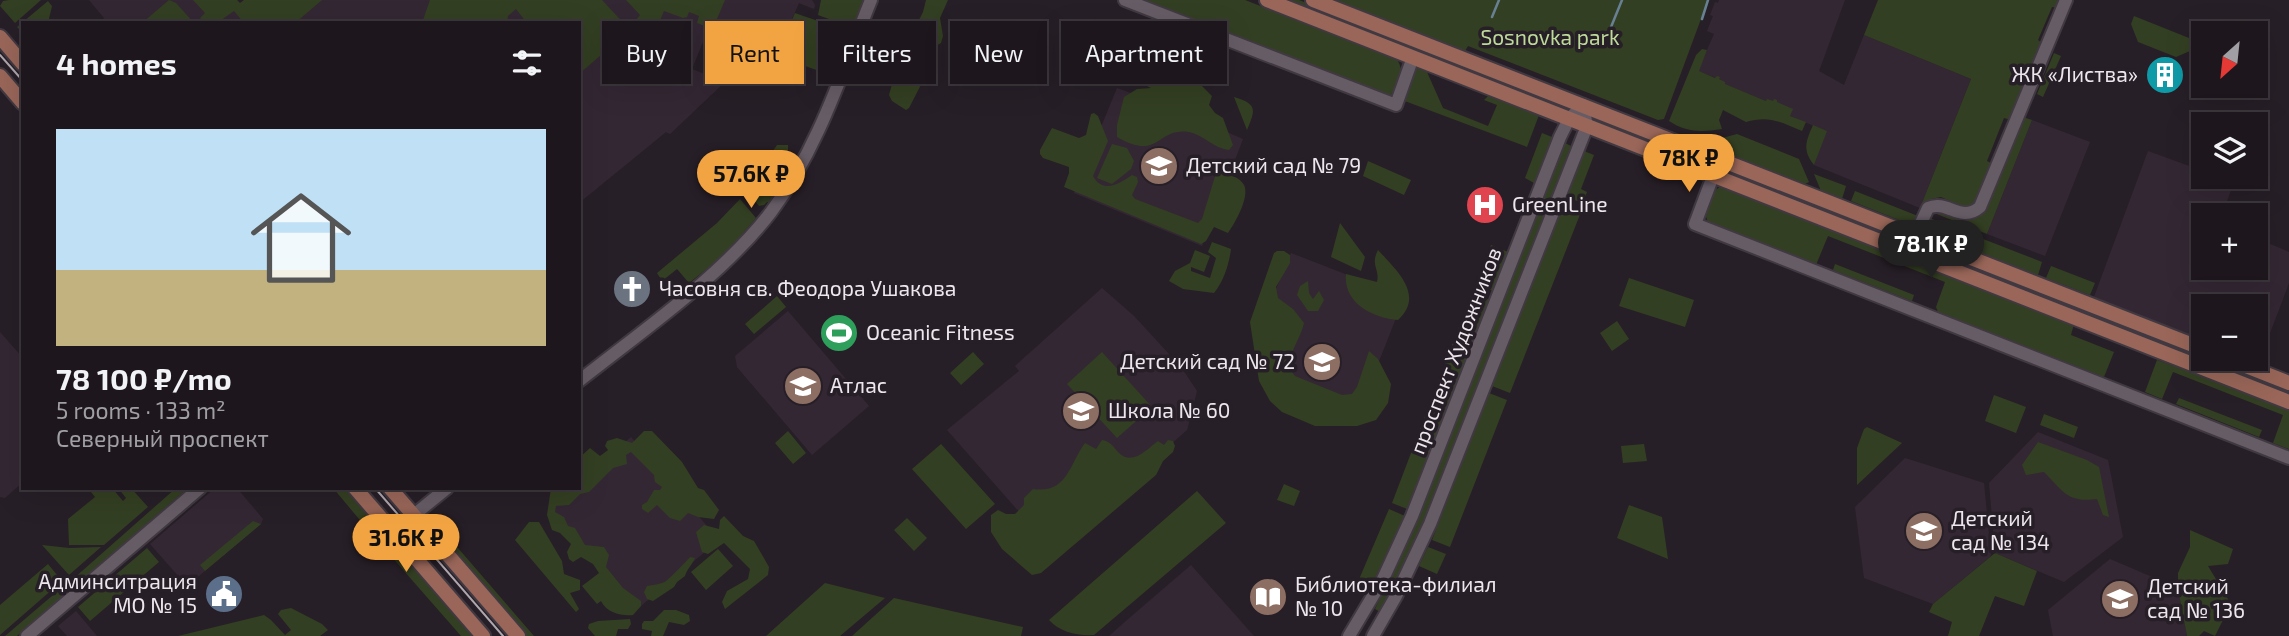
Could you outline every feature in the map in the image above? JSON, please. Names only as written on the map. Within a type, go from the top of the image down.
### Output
[{"type":"main road","points":[[1267,0],[2289,402]]},
{"type":"main road","points":[[1313,0],[2191,344]]},
{"type":"main road","points":[[0,37],[21,62]]},
{"type":"main road","points":[[0,76],[21,101]]},
{"type":"main road","points":[[2251,387],[2258,371]]},
{"type":"main road","points":[[2260,371],[2289,383]]},
{"type":"main road","points":[[357,490],[483,636]]},
{"type":"main road","points":[[392,490],[518,636]]},
{"type":"street","points":[[581,380],[722,265],[773,209],[816,136],[871,0]]},
{"type":"street","points":[[1125,0],[1396,105],[1413,57]]},
{"type":"street","points":[[1915,236],[1932,205],[1964,214],[1970,214],[1980,207],[2066,0]]},
{"type":"street","points":[[1583,105],[1587,126]]},
{"type":"street","name":"проспект Художников","points":[[1349,636],[1383,579],[1412,516],[1560,137],[1569,119],[1583,105]]},
{"type":"street","name":"проспект Художников","points":[[1373,636],[1400,588],[1430,524],[1587,126]]},
{"type":"street","points":[[1713,176],[1695,224],[2289,458]]},
{"type":"street","points":[[27,636],[198,490]]},
{"type":"street","points":[[414,515],[445,490]]},
{"type":"shaded area","points":[[89,0],[237,0],[240,3],[244,0],[812,0],[815,5],[814,9],[799,3],[791,21],[705,21],[705,37],[692,69],[705,74],[705,84],[723,84],[670,134],[666,132],[581,201],[581,21],[100,21],[104,18]]},
{"type":"shaded area","points":[[1719,0],[1845,0],[1819,71],[1844,85],[1864,35],[1971,79],[1920,208],[1814,165],[1826,131],[1790,116],[1773,101],[1766,101],[1698,71],[1714,34],[1707,31],[1715,2],[1718,3]]},
{"type":"shaded area","name":"Детский сад № 79","points":[[1117,88],[1243,139],[1202,246],[1074,193]]},
{"type":"shaded area","points":[[2032,120],[2090,142],[2045,256],[1987,234]]},
{"type":"shaded area","points":[[2148,151],[2191,167],[2191,189],[2231,189],[2226,203],[2191,203],[2191,280],[2268,280],[2268,243],[2289,252],[2289,283],[2268,338],[2268,294],[2191,294],[2191,335],[2094,297]]},
{"type":"shaded area","name":"Детский сад № 72","points":[[1291,253],[1376,286],[1396,318],[1354,425],[1270,393],[1259,330]]},
{"type":"shaded area","name":"Школа № 60","points":[[1102,288],[1134,316],[1181,367],[1197,391],[1187,430],[1138,473],[1058,556],[947,430],[1019,371],[1015,366]]},
{"type":"shaded area","name":"Атлас","points":[[788,311],[869,406],[812,455],[737,367],[735,356]]},
{"type":"shaded area","points":[[0,332],[21,356],[21,484],[5,498],[0,497]]},
{"type":"shaded area","points":[[2038,432],[2108,460],[2123,537],[2064,582],[1995,553],[1989,483]]},
{"type":"shaded area","points":[[631,437],[719,540],[635,611],[548,509],[576,490],[581,490],[581,481]]},
{"type":"shaded area","name":"Детский сад № 134","points":[[1905,458],[1984,483],[1991,556],[1933,604],[1864,578],[1855,507]]},
{"type":"shaded area","points":[[213,490],[239,490],[263,519],[261,524],[187,586],[150,544]]},
{"type":"shaded area","name":"Детский сад № 136","points":[[2110,559],[2178,588],[2187,636],[2053,636],[2048,610]]},
{"type":"shaded area","points":[[1191,565],[1254,636],[1109,636],[1127,620]]},
{"type":"shaded area","points":[[76,611],[97,636],[67,636],[58,626]]},
{"type":"green space","points":[[41,0],[15,23],[0,6],[3,1]]},
{"type":"green space","points":[[169,0],[176,3],[192,21],[144,21]]},
{"type":"green space","points":[[193,0],[237,0],[240,3],[244,0],[322,0],[297,21],[242,21],[234,11],[220,21],[202,21],[200,18],[205,13]]},
{"type":"green space","points":[[430,0],[602,0],[622,21],[602,21],[602,54],[581,72],[581,21],[525,21],[516,9],[508,16],[507,21],[423,21]]},
{"type":"green space","points":[[626,0],[725,0],[716,21],[705,21],[705,26],[697,23],[699,16],[689,12],[687,17],[683,18],[664,11],[660,21],[635,21],[640,15]]},
{"type":"green space","points":[[821,0],[864,0],[855,21],[834,21],[818,15]]},
{"type":"green space","points":[[926,0],[948,0],[940,18],[943,36],[941,43],[936,46],[936,21],[918,21]]},
{"type":"green space","points":[[1140,0],[1245,0],[1395,58],[1401,72],[1399,82],[1390,95],[1385,95],[1227,34],[1227,21],[1194,21]]},
{"type":"green space","points":[[1284,0],[1299,0],[1546,97],[1545,102]]},
{"type":"green space","name":"Sosnovka park","points":[[1335,0],[1708,0],[1664,119],[1658,120],[1468,46],[1465,51]]},
{"type":"green space","points":[[1878,0],[2062,0],[2059,8],[2052,7],[2038,40],[2044,44],[2011,120],[2004,118],[1987,161],[1993,164],[1979,203],[1969,209],[1941,197],[1931,199],[1924,209],[1920,208],[1971,79],[1864,35]]},
{"type":"green space","points":[[48,1],[52,6],[48,21],[24,21]]},
{"type":"green space","points":[[795,13],[819,21],[818,71],[804,66],[804,21],[791,21]]},
{"type":"green space","points":[[2134,16],[2191,39],[2191,51],[2176,57],[2138,42],[2131,24]]},
{"type":"green space","points":[[1702,49],[1707,50],[1699,71],[1715,78],[1720,77],[1725,84],[1766,101],[1774,99],[1793,109],[1790,116],[1806,122],[1802,131],[1768,119],[1746,122],[1723,110],[1719,120],[1722,129],[1695,131],[1669,121],[1696,55]]},
{"type":"green space","points":[[2054,53],[2061,56],[2043,97],[2037,94]]},
{"type":"green space","points":[[1417,68],[1427,72],[1443,108],[1488,126],[1497,105],[1484,100],[1489,95],[1539,115],[1527,147],[1402,100],[1411,70]]},
{"type":"green space","points":[[892,84],[921,84],[906,110],[892,101],[889,95]]},
{"type":"green space","points":[[1143,84],[1200,84],[1212,96],[1209,105],[1223,118],[1233,145],[1229,150],[1218,147],[1189,132],[1170,134],[1150,145],[1142,146],[1117,137],[1124,97],[1137,89],[1151,88]]},
{"type":"green space","points":[[1234,97],[1251,105],[1253,112],[1247,130]]},
{"type":"green space","points":[[1091,114],[1098,116],[1108,141],[1093,176],[1101,185],[1111,186],[1132,175],[1137,177],[1138,182],[1132,195],[1135,199],[1198,223],[1202,219],[1216,173],[1220,171],[1242,182],[1245,190],[1241,210],[1228,233],[1214,227],[1206,241],[1201,244],[1064,187],[1069,167],[1043,158],[1040,150],[1052,128],[1079,138],[1086,135]]},
{"type":"green space","points":[[2023,117],[2032,120],[1987,234],[1929,211],[1931,209],[1969,218],[1986,212]]},
{"type":"green space","points":[[1614,125],[1849,218],[1845,219],[1612,128]]},
{"type":"green space","points":[[1813,125],[1827,131],[1814,165],[1806,145]]},
{"type":"green space","points":[[1542,133],[1552,137],[1534,183],[1525,178]]},
{"type":"green space","points":[[1737,134],[1799,159],[1809,182],[1805,184],[1700,144]]},
{"type":"green space","points":[[1565,143],[1571,146],[1417,537],[1380,612],[1375,609],[1411,535]]},
{"type":"green space","points":[[1112,144],[1127,148],[1134,161],[1131,169],[1112,184],[1097,178]]},
{"type":"green space","points":[[777,145],[788,145],[788,155],[799,157],[769,203],[759,206],[746,190]]},
{"type":"green space","points":[[1584,151],[1594,155],[1581,189],[1587,192],[1583,203],[1566,197]]},
{"type":"green space","points":[[1368,161],[1411,180],[1404,195],[1363,176]]},
{"type":"green space","points":[[1814,174],[1846,186],[1842,199],[1821,191]]},
{"type":"green space","points":[[1722,186],[2074,324],[2071,335],[2114,352],[2104,377],[1938,312],[1936,307],[1945,282],[1828,236],[1816,265],[1708,222],[1705,214],[1715,190]]},
{"type":"green space","points":[[1855,191],[1918,216],[1914,226],[1851,201]]},
{"type":"green space","points":[[740,199],[756,218],[724,255],[689,283],[677,269],[662,281],[657,273],[717,223]]},
{"type":"green space","points":[[1563,205],[1581,212],[1510,393],[1492,386]]},
{"type":"green space","points":[[1927,217],[2042,262],[2038,275],[1922,230]]},
{"type":"green space","points":[[1340,223],[1365,257],[1361,271],[1331,257]]},
{"type":"green space","points":[[1870,224],[2191,351],[2191,356],[1869,230],[1866,226]]},
{"type":"green space","points":[[1212,242],[1231,249],[1226,272],[1214,293],[1183,289],[1169,281],[1175,271],[1190,263],[1195,250],[1210,256],[1204,272],[1191,267],[1191,271],[1210,278],[1216,258],[1208,252]]},
{"type":"green space","points":[[1491,245],[1508,252],[1493,291],[1476,284]]},
{"type":"green space","points":[[1378,250],[1400,275],[1409,292],[1406,311],[1398,320],[1379,316],[1362,307],[1349,293],[1346,284],[1346,274],[1377,282],[1375,260]]},
{"type":"green space","points":[[1277,251],[1290,255],[1290,263],[1276,287],[1278,298],[1293,309],[1304,323],[1291,357],[1291,370],[1295,376],[1342,395],[1352,394],[1369,351],[1378,359],[1391,384],[1388,403],[1376,420],[1357,426],[1315,426],[1282,412],[1270,401],[1259,381],[1250,322]]},
{"type":"green space","points":[[1835,264],[1914,295],[1912,301],[1833,270]]},
{"type":"green space","points":[[2051,266],[2095,283],[2090,295],[2046,278]]},
{"type":"green space","points":[[1629,278],[1694,300],[1685,327],[1619,306]]},
{"type":"green space","points":[[1308,281],[1309,293],[1313,299],[1319,291],[1324,300],[1318,311],[1308,311],[1297,295],[1300,286]]},
{"type":"green space","points":[[1473,290],[1489,300],[1407,509],[1392,503]]},
{"type":"green space","points":[[777,296],[786,307],[754,334],[745,324]]},
{"type":"green space","points":[[1617,321],[1629,339],[1612,351],[1600,333]]},
{"type":"green space","points":[[973,352],[984,364],[961,385],[950,373]]},
{"type":"green space","points":[[1102,352],[1152,407],[1117,438],[1067,384]]},
{"type":"green space","points":[[2157,360],[2174,366],[2176,364],[2289,409],[2289,449],[2273,443],[2283,415],[2173,372],[2162,399],[2145,392]]},
{"type":"green space","points":[[2230,371],[2249,374],[2243,376]]},
{"type":"green space","points":[[1489,393],[1507,400],[1450,547],[1432,540]]},
{"type":"green space","points":[[1994,395],[2026,407],[2016,433],[1985,421]]},
{"type":"green space","points":[[2179,398],[2262,430],[2259,437],[2176,404]]},
{"type":"green space","points":[[2044,414],[2078,427],[2074,438],[2040,425]]},
{"type":"green space","points":[[1867,427],[1902,443],[1857,485],[1857,448]]},
{"type":"green space","points":[[644,431],[652,431],[682,462],[698,488],[704,490],[719,510],[714,519],[688,513],[680,521],[670,518],[657,505],[648,513],[642,509],[642,505],[654,490],[660,490],[662,487],[631,452],[626,455],[627,464],[613,468],[589,492],[580,494],[569,505],[556,506],[555,512],[564,517],[568,526],[575,528],[585,545],[604,547],[609,555],[606,567],[623,588],[641,601],[641,606],[633,615],[624,615],[611,611],[601,601],[597,604],[582,586],[599,573],[593,564],[581,557],[573,562],[569,559],[567,552],[571,544],[560,533],[552,530],[547,515],[551,490],[581,490],[581,456],[590,448],[600,456],[608,450],[605,446],[607,441],[617,438],[632,443]]},
{"type":"green space","points":[[788,431],[806,453],[793,464],[775,443]]},
{"type":"green space","points":[[1102,440],[1129,458],[1140,455],[1158,441],[1164,445],[1168,440],[1173,441],[1175,446],[1156,475],[1041,573],[1032,575],[1002,549],[991,532],[991,515],[998,510],[1015,514],[1033,489],[1053,487],[1066,476],[1085,443],[1096,449]]},
{"type":"green space","points":[[2038,442],[2099,467],[2109,517],[2103,515],[2097,499],[2079,499],[2066,494],[2044,472],[2026,475],[2022,465]]},
{"type":"green space","points":[[941,444],[995,504],[966,529],[912,469]]},
{"type":"green space","points":[[1644,444],[1647,461],[1623,463],[1621,446]]},
{"type":"green space","points":[[1284,484],[1300,491],[1294,506],[1277,500]]},
{"type":"green space","points":[[114,490],[123,501],[126,498],[120,490],[133,490],[148,507],[104,545],[69,545],[68,519],[95,497],[91,492]]},
{"type":"green space","points":[[174,490],[186,490],[77,584],[73,579]]},
{"type":"green space","points":[[335,490],[346,490],[378,527],[369,531]]},
{"type":"green space","points":[[1197,491],[1226,523],[1094,635],[1069,632],[1058,628],[1049,620]]},
{"type":"green space","points":[[1629,505],[1662,517],[1668,559],[1617,538]]},
{"type":"green space","points":[[1389,509],[1405,516],[1367,594],[1360,577]]},
{"type":"green space","points":[[724,516],[743,536],[754,541],[769,567],[768,575],[725,609],[722,602],[727,591],[748,579],[750,569],[724,543],[708,554],[702,552],[696,532],[704,525],[719,529],[720,520]]},
{"type":"green space","points":[[907,518],[927,538],[914,551],[894,530]]},
{"type":"green space","points":[[253,521],[261,524],[205,571],[200,565]]},
{"type":"green space","points":[[529,522],[539,522],[562,561],[564,574],[580,580],[580,590],[570,593],[579,609],[576,612],[515,540]]},
{"type":"green space","points":[[439,526],[534,636],[526,636],[434,529]]},
{"type":"green space","points":[[2190,530],[2233,549],[2228,564],[2208,566],[2231,604],[2215,636],[2204,631],[2199,636],[2187,636],[2178,589],[2178,573],[2190,547]]},
{"type":"green space","points":[[383,533],[472,636],[461,636],[376,539]]},
{"type":"green space","points":[[42,545],[69,548],[101,547],[69,575]]},
{"type":"green space","points":[[1428,547],[1446,554],[1437,574],[1419,566]]},
{"type":"green space","points":[[147,548],[159,562],[90,621],[78,607]]},
{"type":"green space","points":[[718,549],[733,566],[706,590],[691,572]]},
{"type":"green space","points":[[1995,553],[2037,571],[2024,606],[1995,596],[1979,636],[1948,636],[1952,622],[1929,612],[1933,604]]},
{"type":"green space","points":[[690,557],[695,558],[685,576],[674,587],[653,601],[647,599],[644,592],[647,586],[665,582]]},
{"type":"green space","points":[[48,564],[62,581],[0,635],[0,605]]},
{"type":"green space","points":[[825,583],[885,598],[840,636],[766,636]]},
{"type":"green space","points":[[66,584],[71,590],[17,636],[5,636]]},
{"type":"green space","points":[[894,598],[1023,627],[1021,636],[852,636]]},
{"type":"green space","points":[[291,608],[328,630],[320,636],[178,636],[264,615],[285,635],[291,630],[278,614],[281,610]]},
{"type":"green space","points":[[664,610],[676,610],[689,615],[690,621],[684,625],[669,622],[663,636],[651,636],[652,631],[642,629],[644,621],[653,621]]},
{"type":"green space","points":[[630,619],[628,629],[618,629],[616,636],[595,636],[588,628],[589,624],[598,621]]},
{"type":"waterway","points":[[1492,17],[1499,0]]},
{"type":"waterway","points":[[1609,32],[1622,0]]},
{"type":"waterway","points":[[1702,19],[1708,0]]},
{"type":"tram line","points":[[0,55],[21,79]]},
{"type":"tram line","points":[[377,490],[503,636]]},
{"type":"place","name":"ЖК «Листва»","points":[[2165,75]]},
{"type":"place","name":"Детский сад № 79","points":[[1159,166]]},
{"type":"place","name":"GreenLine","points":[[1485,205]]},
{"type":"place","name":"Часовня св. Феодора Ушакова","points":[[632,289]]},
{"type":"place","name":"Oceanic Fitness","points":[[839,333]]},
{"type":"place","name":"Детский сад № 72","points":[[1322,362]]},
{"type":"place","name":"Атлас","points":[[803,386]]},
{"type":"place","name":"Школа № 60","points":[[1081,411]]},
{"type":"place","name":"Детский сад № 134","points":[[1924,531]]},
{"type":"place","name":"Админситрация МО № 15","points":[[224,594]]},
{"type":"place","name":"Библиотека-филиал № 10","points":[[1268,597]]},
{"type":"place","name":"Детский сад № 136","points":[[2120,599]]}]
